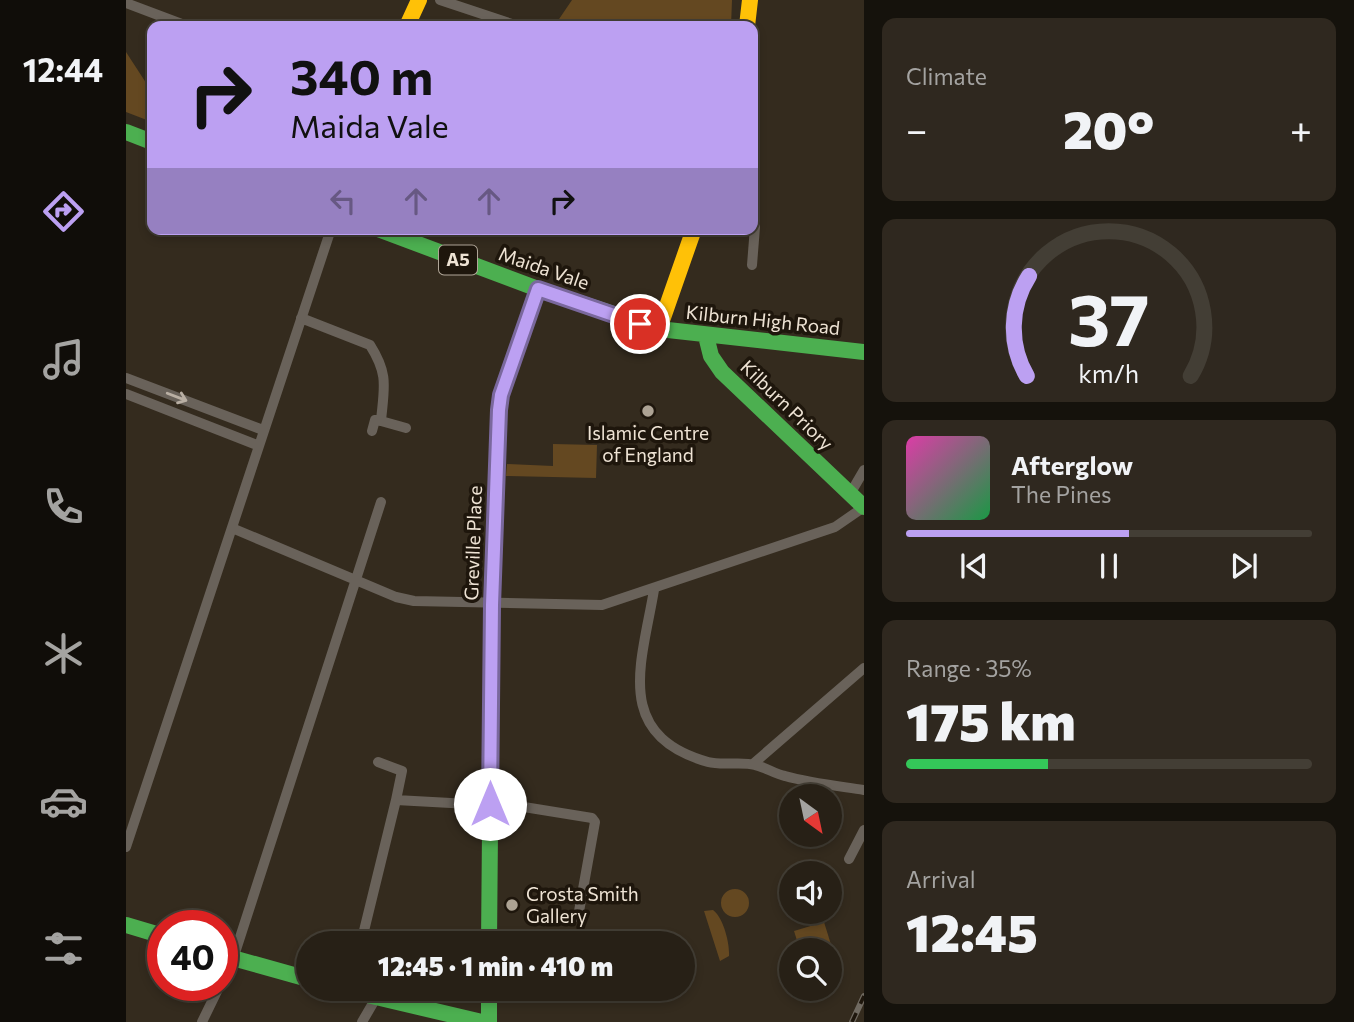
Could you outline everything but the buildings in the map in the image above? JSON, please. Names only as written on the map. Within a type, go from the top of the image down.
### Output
[{"type":"street","points":[[409,21],[419,0]]},
{"type":"street","points":[[440,0],[503,21]]},
{"type":"street","points":[[748,21],[750,0]]},
{"type":"street","points":[[126,3],[174,21]]},
{"type":"street","points":[[126,132],[147,140]]},
{"type":"street","points":[[126,847],[257,445],[329,235]]},
{"type":"street","name":"Maida Vale","points":[[394,235],[538,289],[659,329]]},
{"type":"street","points":[[659,329],[692,235]]},
{"type":"street","points":[[752,265],[754,235]]},
{"type":"street","name":"Greville Place","points":[[489,931],[492,605],[500,401],[538,289]]},
{"type":"street","points":[[301,318],[370,345],[385,371],[381,421]]},
{"type":"street","name":"Kilburn High Road","points":[[659,329],[864,352]]},
{"type":"street","name":"Kilburn Priory","points":[[715,337],[715,360],[722,372],[864,507]]},
{"type":"street","points":[[126,378],[262,430]]},
{"type":"street","points":[[126,394],[257,445]]},
{"type":"street","points":[[372,431],[375,420],[406,428]]},
{"type":"street","points":[[850,494],[864,470]]},
{"type":"street","points":[[238,928],[381,502]]},
{"type":"street","points":[[232,528],[356,580],[414,601],[589,607],[654,590],[835,527],[864,507]]},
{"type":"street","points":[[654,590],[638,683],[639,699],[646,719],[660,736],[691,756],[710,763],[753,764],[787,777],[864,790]]},
{"type":"street","points":[[753,764],[864,668]]},
{"type":"street","points":[[364,931],[402,771],[378,762]]},
{"type":"street","points":[[396,800],[490,804],[584,815],[595,822],[578,917]]},
{"type":"street","points":[[849,859],[862,833]]},
{"type":"street","points":[[126,925],[147,931]]},
{"type":"street","points":[[238,960],[296,976]]},
{"type":"street","points":[[202,1022],[212,1001]]},
{"type":"street","points":[[362,1022],[374,1001]]},
{"type":"street","points":[[389,1001],[482,1022]]},
{"type":"street","points":[[489,1001],[489,1022]]},
{"type":"shaded area","points":[[572,0],[732,0],[731,21],[558,21]]},
{"type":"shaded area","points":[[126,52],[147,84],[147,120],[126,112]]},
{"type":"shaded area","points":[[553,444],[597,445],[596,478],[506,476],[507,464],[553,466]]},
{"type":"shaded area","points":[[735,889],[745,893],[749,903],[745,913],[735,917],[725,913],[721,903],[725,893]]},
{"type":"shaded area","points":[[713,910],[723,924],[728,944],[729,956],[720,961],[704,911]]},
{"type":"shaded area","points":[[825,924],[829,938],[796,938],[794,931]]},
{"type":"railway","points":[[852,1022],[864,996]]},
{"type":"traffic: fast","points":[[126,132],[147,140]]},
{"type":"traffic: fast","points":[[394,235],[538,289],[659,329],[864,352]]},
{"type":"traffic: fast","points":[[489,931],[492,605],[499,410],[501,395],[538,289]]},
{"type":"traffic: fast","points":[[706,336],[711,356],[722,372],[864,507]]},
{"type":"traffic: fast","points":[[126,925],[147,931]]},
{"type":"traffic: fast","points":[[238,959],[296,976]]},
{"type":"traffic: fast","points":[[393,1001],[482,1022]]},
{"type":"traffic: fast","points":[[489,1001],[489,1022]]},
{"type":"traffic: slow","points":[[409,21],[419,0]]},
{"type":"traffic: slow","points":[[748,21],[750,0]]},
{"type":"traffic: slow","points":[[659,329],[692,235]]},
{"type":"place","name":"Islamic Centre of England","points":[[648,411]]},
{"type":"place","name":"Crosta Smith Gallery","points":[[512,905]]},
{"type":"route","points":[[490,804],[492,605],[501,395],[538,289],[640,324]]}]
